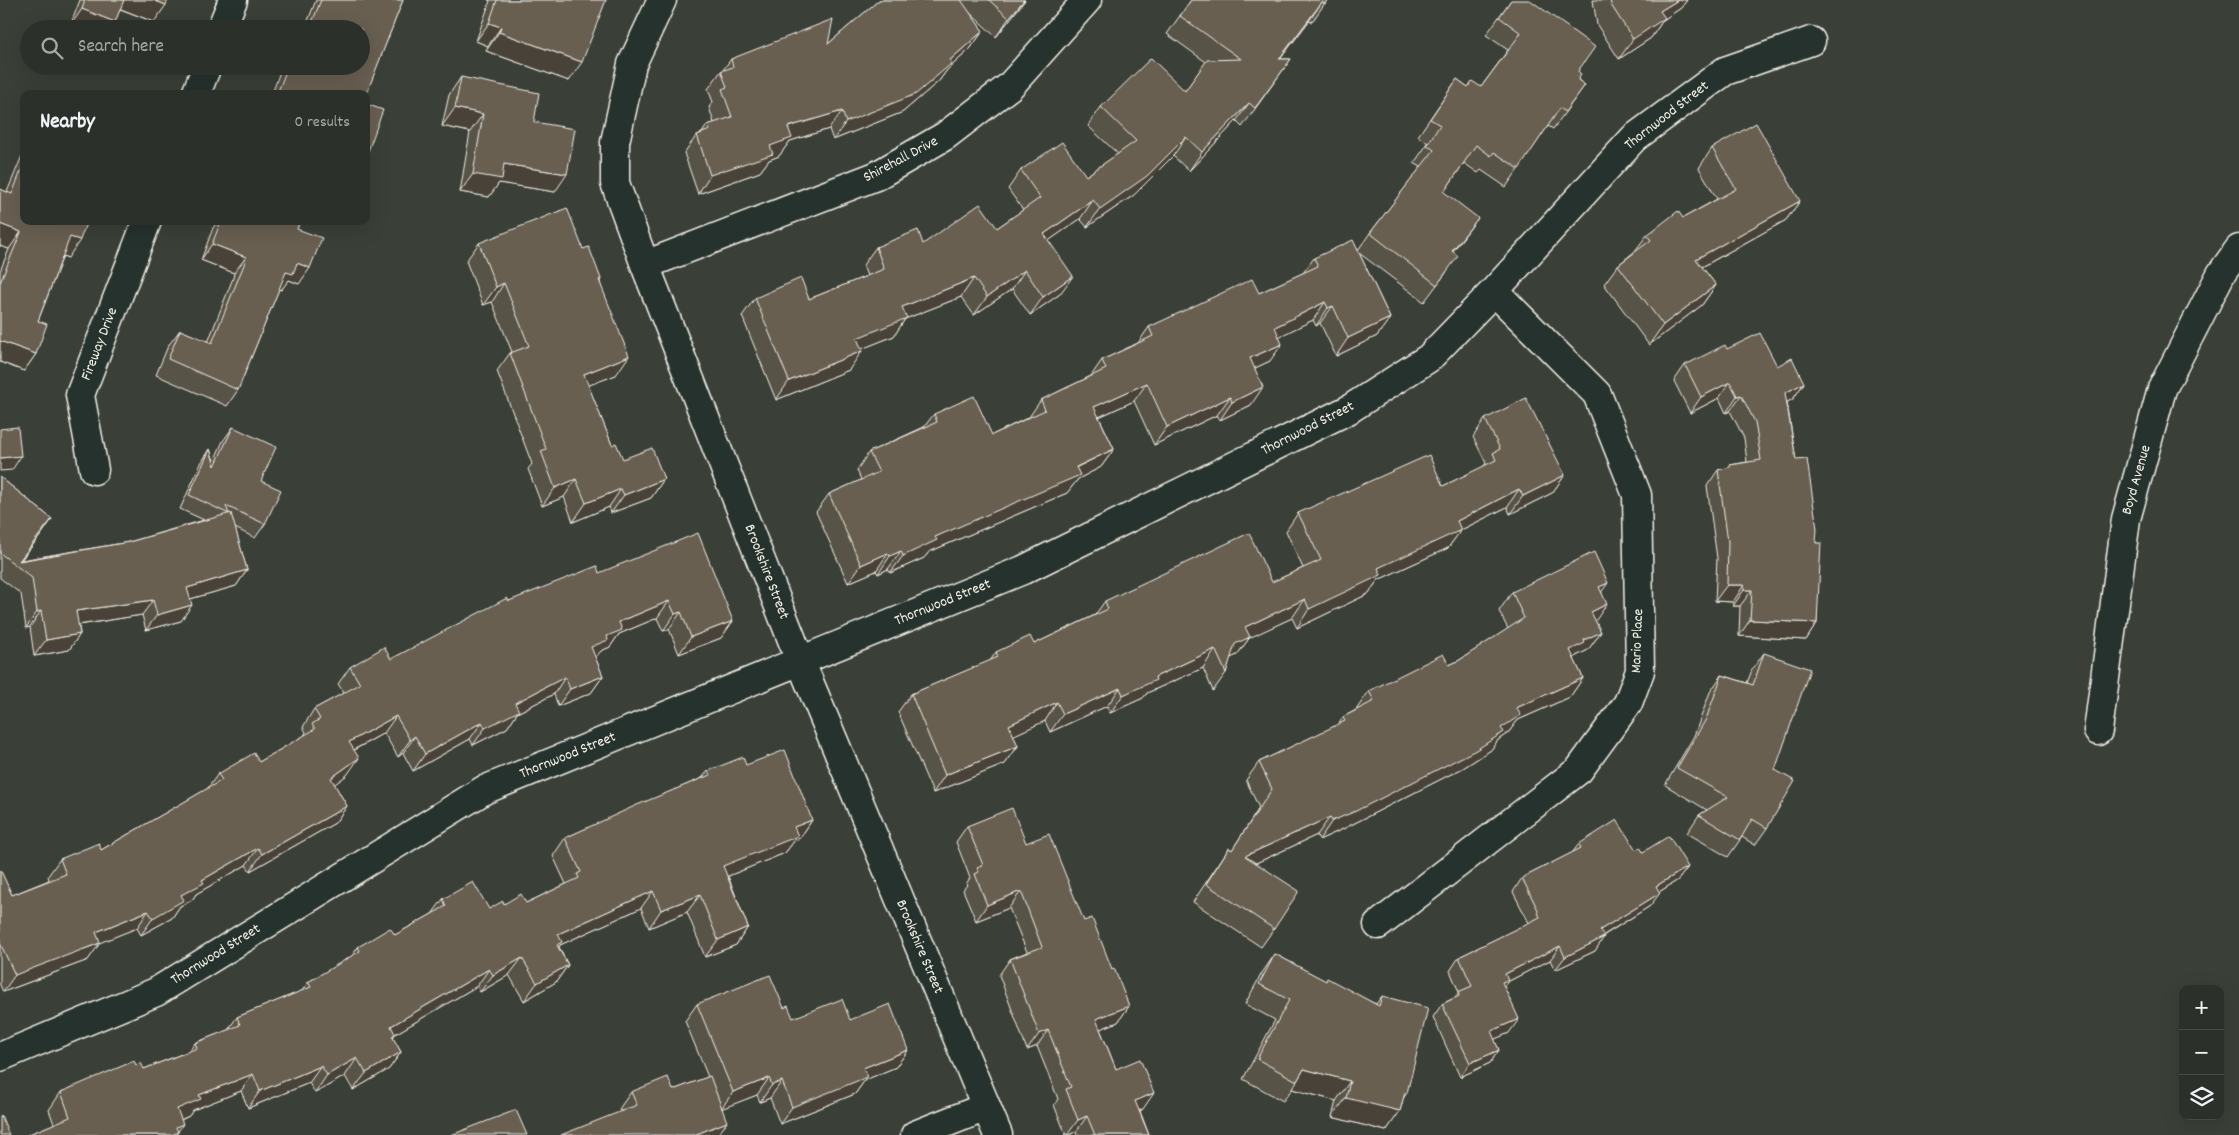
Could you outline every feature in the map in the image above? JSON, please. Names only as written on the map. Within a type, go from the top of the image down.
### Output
[{"type":"street","points":[[224,20],[232,0]]},
{"type":"street","name":"Brookshire Street","points":[[662,0],[632,64],[615,142],[615,183],[645,265],[800,660],[998,1135]]},
{"type":"street","name":"Shirehall Drive","points":[[645,265],[876,176],[946,136],[1010,86],[1087,0]]},
{"type":"street","name":"Thornwood Street","points":[[0,1057],[156,992],[484,790],[1023,570],[1348,410],[1429,358],[1494,291],[1634,138],[1725,70],[1811,41]]},
{"type":"street","points":[[198,90],[203,75]]},
{"type":"street","name":"Fireway Drive","points":[[94,470],[80,395],[145,225]]},
{"type":"street","name":"Boyd Avenue","points":[[2098,731],[2126,518],[2162,388],[2221,274],[2239,248]]},
{"type":"street","name":"Mario Place","points":[[1378,925],[1579,770],[1628,702],[1640,671],[1637,495],[1596,394],[1494,291]]},
{"type":"street","points":[[915,1135],[986,1107]]},
{"type":"building","points":[[85,0],[124,0],[116,20],[110,20],[82,9]]},
{"type":"building","points":[[153,0],[168,0],[166,5]]},
{"type":"building","points":[[321,0],[403,0],[368,90],[279,90],[284,75],[370,75],[370,20],[313,20]]},
{"type":"building","points":[[497,0],[606,0],[582,62],[499,32],[501,27],[489,23]]},
{"type":"building","points":[[879,0],[961,0],[983,31],[950,60],[952,63],[916,94],[846,122],[842,111],[788,127],[792,138],[770,146],[773,154],[710,175],[697,135],[710,130],[707,125],[732,117],[722,89],[727,87],[721,71],[733,67],[731,59],[833,19],[828,44]]},
{"type":"building","points":[[989,0],[1024,0],[1009,18]]},
{"type":"building","points":[[1191,0],[1327,0],[1325,4],[1322,2],[1279,59],[1291,59],[1255,108],[1249,103],[1202,152],[1186,137],[1147,176],[1100,209],[1093,200],[1044,234],[1073,276],[1043,297],[1025,270],[987,297],[974,278],[902,307],[907,318],[857,338],[862,351],[789,381],[755,298],[801,278],[809,299],[884,269],[876,247],[918,230],[923,244],[980,204],[997,228],[1040,198],[1021,170],[1062,142],[1086,176],[1136,141],[1101,107],[1151,58],[1185,91],[1207,60],[1241,59],[1180,16]]},
{"type":"building","points":[[1511,0],[1530,0],[1595,47],[1578,71],[1581,74],[1578,80],[1585,85],[1565,112],[1560,108],[1519,169],[1494,152],[1491,156],[1476,145],[1444,192],[1478,218],[1452,251],[1458,256],[1437,285],[1370,233],[1434,150],[1427,145],[1440,125],[1430,119],[1457,79],[1468,87],[1472,81],[1481,87],[1521,33],[1499,17]]},
{"type":"building","points":[[1610,0],[1678,0],[1660,11],[1665,18],[1633,39],[1611,5]]},
{"type":"building","points":[[461,77],[539,93],[534,122],[575,129],[567,174],[504,164],[502,179],[473,174],[483,114],[455,108]]},
{"type":"building","points":[[370,105],[383,110],[370,146]]},
{"type":"building","points":[[1756,123],[1800,201],[1696,259],[1716,285],[1663,325],[1618,265],[1651,240],[1647,235],[1678,211],[1683,218],[1736,189],[1712,148]]},
{"type":"building","points":[[20,173],[20,225],[86,225],[80,240],[70,237],[38,321],[47,324],[36,354],[0,341],[0,283],[21,232],[0,224],[0,189],[12,194]]},
{"type":"building","points":[[567,208],[583,249],[589,247],[601,279],[599,280],[629,356],[584,374],[612,445],[616,443],[623,459],[652,448],[664,479],[624,495],[621,489],[586,503],[576,479],[555,488],[541,451],[546,449],[510,353],[529,346],[504,283],[496,287],[479,243]]},
{"type":"building","points":[[219,225],[298,225],[297,229],[322,238],[310,268],[297,263],[293,274],[286,272],[238,390],[168,359],[180,330],[212,343],[245,262],[246,257],[212,244]]},
{"type":"building","points":[[1353,240],[1390,318],[1348,338],[1333,306],[1328,308],[1325,302],[1275,327],[1282,344],[1250,358],[1263,387],[1232,402],[1230,397],[1167,427],[1147,383],[1094,407],[1114,449],[1076,467],[1080,475],[935,537],[937,540],[903,556],[901,551],[890,556],[888,553],[861,565],[829,494],[879,472],[869,452],[937,422],[934,414],[974,396],[992,435],[1045,410],[1041,400],[1106,369],[1102,360],[1153,336],[1149,327],[1252,279],[1259,293],[1318,266],[1314,258]]},
{"type":"building","points":[[1760,333],[1777,366],[1792,358],[1804,383],[1785,393],[1796,460],[1807,459],[1817,529],[1816,543],[1821,543],[1817,623],[1750,620],[1752,590],[1744,590],[1744,585],[1727,585],[1728,542],[1718,470],[1730,467],[1730,465],[1761,460],[1755,422],[1741,395],[1737,396],[1730,382],[1701,397],[1685,365],[1725,345],[1727,349]]},
{"type":"building","points":[[1526,398],[1565,475],[1523,496],[1519,489],[1457,521],[1461,530],[1378,568],[1381,575],[1309,609],[1305,599],[1245,627],[1250,637],[1235,644],[1226,673],[1215,649],[1155,677],[1156,680],[1123,695],[1120,688],[1063,714],[1057,702],[1009,725],[1018,746],[945,775],[911,694],[998,657],[996,652],[1030,636],[1034,644],[1108,609],[1105,601],[1249,533],[1272,582],[1321,560],[1298,513],[1429,455],[1443,486],[1496,460],[1493,453],[1500,449],[1485,419]]},
{"type":"building","points":[[18,427],[21,456],[0,458],[0,429]]},
{"type":"building","points":[[233,427],[276,447],[261,481],[281,490],[265,524],[226,506],[229,514],[189,495],[210,449],[215,466]]},
{"type":"building","points":[[0,477],[52,519],[19,561],[129,542],[231,513],[247,570],[187,588],[192,605],[157,615],[153,600],[76,611],[80,634],[46,640],[41,611],[37,612],[32,578],[0,553]]},
{"type":"building","points":[[698,533],[733,621],[691,637],[681,612],[675,614],[669,601],[619,622],[622,630],[607,636],[608,640],[591,647],[603,676],[570,689],[565,677],[515,703],[519,711],[485,728],[482,722],[425,754],[415,736],[410,740],[396,716],[349,742],[359,758],[331,778],[347,806],[262,854],[258,848],[202,880],[204,883],[181,895],[184,900],[153,918],[148,911],[96,932],[100,943],[15,975],[0,943],[0,871],[12,895],[66,874],[60,859],[99,843],[101,850],[222,780],[218,774],[254,753],[259,762],[315,729],[312,724],[320,719],[314,709],[360,684],[350,667],[384,647],[391,659],[507,598],[509,601],[597,566],[599,573]]},
{"type":"building","points":[[1594,552],[1608,583],[1599,587],[1607,604],[1591,612],[1601,632],[1584,640],[1585,643],[1570,650],[1583,678],[1516,708],[1521,715],[1501,728],[1504,732],[1476,750],[1356,811],[1332,821],[1330,817],[1245,856],[1299,891],[1274,929],[1206,884],[1229,848],[1232,850],[1272,789],[1259,762],[1345,721],[1343,717],[1374,701],[1369,691],[1443,654],[1449,665],[1458,661],[1524,618],[1512,592]]},
{"type":"building","points":[[1764,653],[1810,669],[1775,770],[1795,781],[1767,828],[1752,819],[1740,840],[1699,815],[1728,797],[1677,768],[1706,719],[1722,675],[1753,685]]},
{"type":"building","points":[[785,750],[812,820],[794,827],[798,836],[723,866],[748,927],[718,940],[700,895],[661,910],[653,891],[558,934],[562,942],[557,945],[568,965],[537,983],[522,958],[493,975],[489,969],[391,1026],[395,1034],[392,1036],[401,1052],[366,1073],[357,1058],[327,1075],[321,1066],[260,1091],[253,1074],[199,1095],[201,1099],[177,1109],[183,1124],[176,1127],[178,1132],[172,1135],[27,1135],[70,1117],[61,1092],[134,1061],[136,1065],[141,1063],[144,1069],[197,1048],[195,1043],[240,1025],[237,1017],[311,987],[308,982],[360,951],[358,947],[390,928],[395,935],[446,906],[443,899],[473,882],[489,909],[503,901],[504,904],[521,894],[526,903],[579,878],[577,874],[581,872],[565,838],[637,805],[710,775],[708,771],[743,757],[746,765]]},
{"type":"building","points":[[1012,808],[1026,843],[1049,834],[1084,921],[1092,918],[1112,969],[1114,968],[1129,1006],[1096,1019],[1116,1069],[1140,1059],[1154,1093],[1135,1101],[1149,1135],[1095,1135],[1087,1116],[1078,1120],[1066,1089],[1071,1087],[1048,1030],[1039,1034],[1010,959],[1042,947],[1021,891],[987,905],[975,874],[979,872],[977,868],[983,865],[967,826]]},
{"type":"building","points":[[1617,820],[1636,850],[1640,847],[1643,852],[1669,836],[1688,867],[1656,886],[1660,893],[1600,930],[1604,937],[1565,957],[1560,946],[1505,974],[1508,980],[1502,982],[1519,1019],[1491,1031],[1499,1050],[1470,1063],[1442,1004],[1459,996],[1458,992],[1472,986],[1459,957],[1540,917],[1522,878],[1581,848],[1579,844]]},
{"type":"building","points":[[1275,954],[1326,981],[1327,978],[1379,1006],[1382,996],[1428,1008],[1407,1093],[1405,1092],[1400,1111],[1346,1098],[1350,1081],[1304,1069],[1297,1081],[1257,1059],[1289,1000],[1259,984]]},
{"type":"building","points":[[770,975],[784,1008],[788,1006],[793,1018],[842,999],[850,1020],[890,1004],[908,1050],[863,1068],[867,1077],[792,1107],[782,1081],[772,1085],[769,1078],[733,1092],[697,1004]]},
{"type":"building","points":[[710,1076],[727,1122],[694,1135],[561,1135],[637,1105],[631,1092],[668,1077],[673,1090]]},
{"type":"building","points":[[516,1110],[527,1135],[451,1135]]},
{"type":"building","points":[[1,1115],[9,1135],[0,1135]]}]
